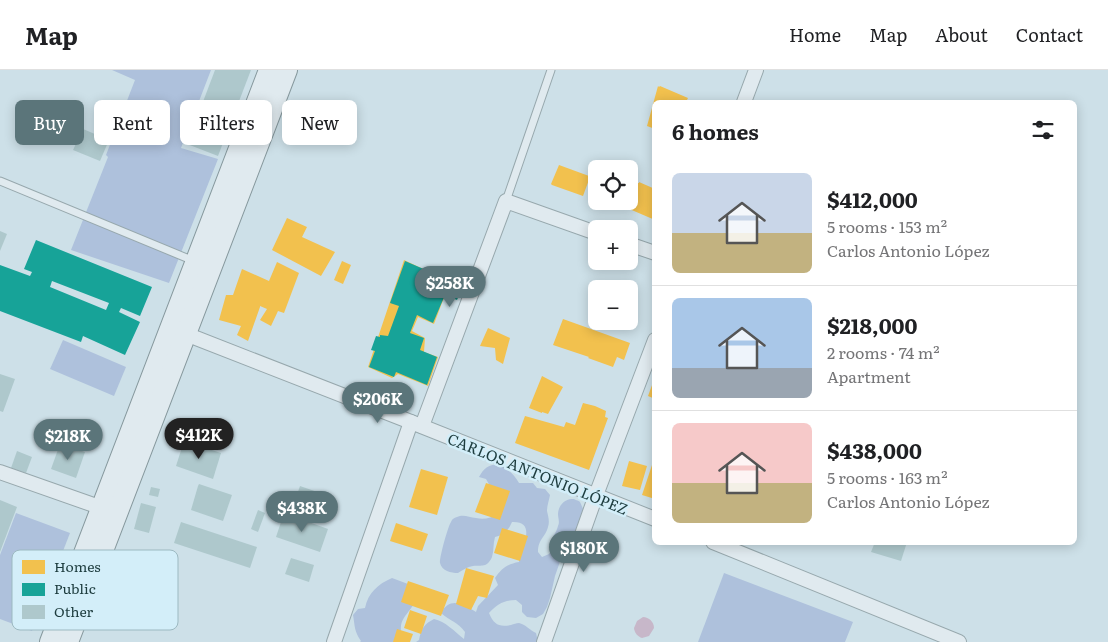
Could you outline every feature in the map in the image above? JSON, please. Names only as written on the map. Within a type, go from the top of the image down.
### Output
[{"type":"main road","points":[[265,100],[269,70]]},
{"type":"main road","points":[[267,100],[287,70]]},
{"type":"main road","points":[[178,331],[195,262],[247,145]]},
{"type":"main road","points":[[91,550],[109,510],[249,145]]},
{"type":"main road","points":[[97,550],[109,510]]},
{"type":"main road","points":[[50,642],[55,630]]},
{"type":"main road","points":[[68,642],[72,630]]},
{"type":"street","points":[[745,100],[756,70]]},
{"type":"street","points":[[334,642],[416,424],[506,201],[588,230]]},
{"type":"street","points":[[638,247],[652,252]]},
{"type":"street","name":"CARLOS ANTONIO LÓPEZ","points":[[178,331],[652,518]]},
{"type":"street","points":[[544,642],[596,495],[652,348]]},
{"type":"street","points":[[0,472],[109,510]]},
{"type":"street","points":[[720,545],[959,642]]},
{"type":"lane","points":[[506,201],[551,70]]},
{"type":"lane","points":[[0,181],[195,262]]},
{"type":"shaded area","points":[[112,70],[211,70],[199,100],[180,100],[181,148],[218,159],[169,283],[71,250],[108,157],[106,155],[110,145],[170,145],[170,100],[127,100],[135,80]]},
{"type":"shaded area","points":[[63,340],[126,367],[114,396],[50,369]]},
{"type":"shaded area","points":[[498,464],[510,472],[519,483],[533,483],[537,488],[545,489],[550,495],[547,509],[549,525],[538,548],[538,552],[542,557],[549,554],[554,548],[553,538],[559,524],[558,511],[562,503],[573,499],[580,502],[584,511],[575,533],[563,553],[550,598],[543,614],[536,618],[527,617],[522,612],[522,605],[516,600],[501,603],[489,613],[495,623],[500,625],[507,626],[519,623],[523,625],[536,633],[538,642],[416,642],[419,640],[423,627],[434,619],[446,624],[464,639],[465,632],[441,613],[448,605],[453,603],[462,604],[476,612],[478,606],[498,585],[495,578],[500,572],[505,567],[519,562],[525,543],[526,531],[520,523],[512,522],[505,532],[495,537],[492,557],[486,564],[471,566],[458,573],[445,570],[440,563],[446,536],[453,519],[464,516],[485,519],[498,514],[490,486],[486,479],[479,477],[487,468]]},
{"type":"shaded area","points":[[16,513],[70,533],[63,550],[12,550],[12,624],[0,619],[0,555]]},
{"type":"shaded area","points":[[724,573],[853,622],[845,642],[698,642]]},
{"type":"shaded area","points":[[392,578],[408,584],[414,604],[401,625],[403,642],[360,642],[353,615],[358,609],[365,608],[374,590]]},
{"type":"shaded area","points":[[643,617],[651,620],[654,628],[649,636],[642,638],[636,634],[634,628],[637,621]]},
{"type":"building: Homes","points":[[658,86],[688,98],[687,100],[654,100]]},
{"type":"building: Homes","points":[[652,108],[652,128],[647,126]]},
{"type":"building: Homes","points":[[559,165],[588,176],[588,182],[583,196],[551,184]]},
{"type":"building: Homes","points":[[638,183],[652,188],[652,219],[632,210],[638,210]]},
{"type":"building: Homes","points":[[287,218],[307,227],[302,237],[335,252],[321,276],[272,250]]},
{"type":"building: Homes","points":[[404,260],[462,287],[457,299],[445,295],[434,324],[418,317],[412,331],[425,338],[424,352],[438,357],[428,386],[398,374],[392,378],[368,367]]},
{"type":"building: Homes","points":[[342,261],[351,265],[343,284],[334,280]]},
{"type":"building: Homes","points":[[277,262],[299,273],[284,313],[278,311],[271,326],[260,320],[267,309],[260,306],[248,341],[237,335],[241,326],[219,320],[226,295],[233,295],[242,269],[269,281]]},
{"type":"building: Homes","points":[[563,319],[588,328],[588,330],[594,330],[630,343],[624,360],[617,357],[613,367],[553,345]]},
{"type":"building: Homes","points":[[488,328],[510,338],[503,364],[496,360],[495,348],[480,346]]},
{"type":"building: Homes","points":[[542,376],[563,387],[548,414],[529,408]]},
{"type":"building: Homes","points":[[652,385],[652,398],[648,396]]},
{"type":"building: Homes","points":[[583,403],[606,411],[605,417],[608,418],[589,470],[515,443],[525,416],[564,427],[566,422],[575,425]]},
{"type":"building: Homes","points":[[629,461],[647,466],[640,490],[622,486]]},
{"type":"building: Homes","points":[[652,465],[652,498],[642,495]]},
{"type":"building: Homes","points":[[421,469],[448,477],[437,515],[409,507]]},
{"type":"building: Homes","points":[[486,483],[510,491],[500,520],[475,512]]},
{"type":"building: Homes","points":[[396,523],[428,534],[422,551],[390,541]]},
{"type":"building: Homes","points":[[502,528],[528,536],[520,561],[494,553]]},
{"type":"building: Homes","points":[[466,568],[494,576],[487,598],[478,596],[471,610],[456,604]]},
{"type":"building: Homes","points":[[408,581],[449,595],[441,616],[401,602]]},
{"type":"building: Homes","points":[[410,610],[427,616],[421,634],[404,628]]},
{"type":"building: Homes","points":[[397,629],[413,634],[410,642],[393,642]]},
{"type":"building: Public","points":[[36,240],[152,287],[140,316],[121,308],[119,312],[140,322],[125,355],[83,336],[81,342],[0,311],[0,265],[30,276],[32,272],[24,269]],"holes":[[[52,281],[109,303],[106,310],[50,287]]]},
{"type":"building: Public","points":[[405,261],[463,286],[457,300],[445,295],[433,323],[417,315],[410,333],[424,338],[420,350],[437,357],[427,385],[396,372],[394,377],[369,367],[375,351],[371,350],[376,336],[388,336],[399,306],[390,303]]},
{"type":"building: Other","points":[[215,70],[251,70],[239,100],[204,100]]},
{"type":"building: Other","points":[[84,129],[94,134],[94,145],[107,145],[100,161],[73,150],[75,145],[84,145]]},
{"type":"building: Other","points":[[190,145],[222,145],[218,156]]},
{"type":"building: Other","points":[[0,231],[7,234],[0,251]]},
{"type":"building: Other","points":[[0,374],[15,379],[3,412],[0,411]]},
{"type":"building: Other","points":[[184,441],[221,453],[213,479],[176,466]]},
{"type":"building: Other","points":[[60,444],[85,452],[76,478],[51,469]]},
{"type":"building: Other","points":[[17,451],[32,457],[26,473],[11,468]]},
{"type":"building: Other","points":[[199,484],[232,495],[223,521],[191,510]]},
{"type":"building: Other","points":[[300,486],[329,496],[320,521],[291,512]]},
{"type":"building: Other","points":[[151,487],[160,489],[158,497],[149,495]]},
{"type":"building: Other","points":[[0,500],[17,507],[0,552]]},
{"type":"building: Other","points":[[141,503],[156,507],[149,533],[134,529]]},
{"type":"building: Other","points":[[258,510],[265,513],[258,532],[251,529]]},
{"type":"building: Other","points":[[284,513],[328,529],[320,552],[276,537]]},
{"type":"building: Other","points":[[181,522],[257,547],[250,568],[174,543]]},
{"type":"building: Other","points":[[874,545],[906,545],[901,561],[871,552]]},
{"type":"building: Other","points":[[291,558],[314,565],[309,582],[285,574]]}]
